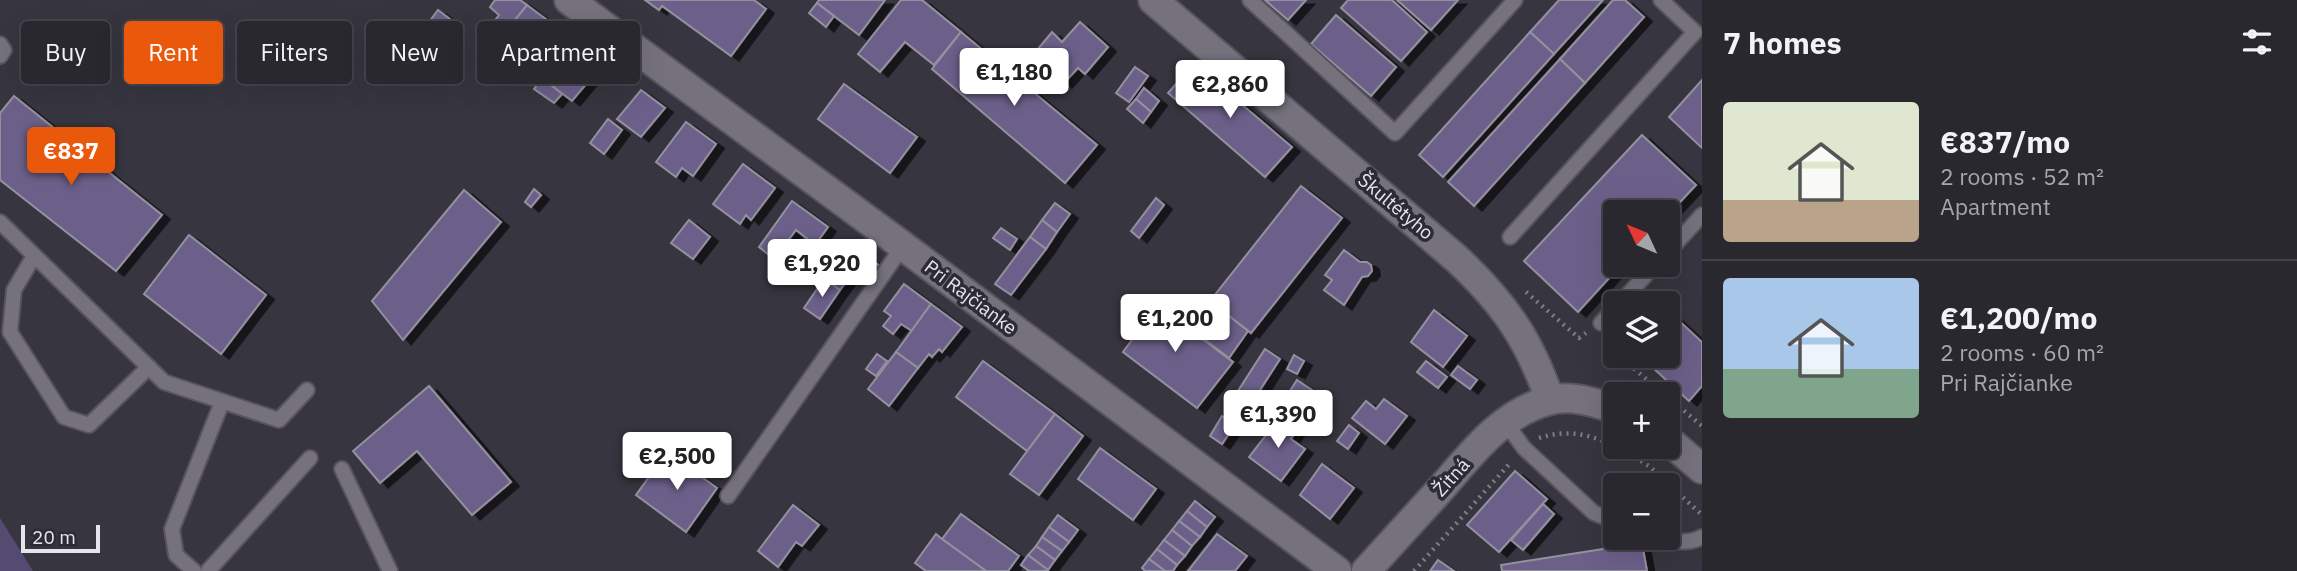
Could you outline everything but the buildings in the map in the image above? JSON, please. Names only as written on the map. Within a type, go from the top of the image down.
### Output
[{"type":"street","name":"Pri Rajčianke","points":[[569,0],[1337,571]]},
{"type":"street","name":"Škultétyho","points":[[1153,0],[1485,285],[1518,328],[1537,363],[1550,400]]},
{"type":"street","points":[[1550,400],[1594,401],[1603,404]]},
{"type":"street","name":"Žitná","points":[[1366,571],[1470,456],[1505,422],[1527,408],[1550,400]]},
{"type":"street","points":[[1680,450],[1702,469]]},
{"type":"lane","points":[[1250,0],[1395,132],[1515,0]]},
{"type":"lane","points":[[1510,237],[1695,32],[1662,0]]},
{"type":"lane","points":[[0,44],[5,50],[0,56]]},
{"type":"lane","points":[[1680,239],[1702,215]]},
{"type":"lane","points":[[0,222],[164,382],[279,420],[307,390]]},
{"type":"lane","points":[[728,496],[903,246]]},
{"type":"lane","points":[[34,256],[13,290],[10,332],[64,417],[89,425],[149,368]]},
{"type":"lane","points":[[1631,291],[1644,277]]},
{"type":"lane","points":[[194,571],[176,555],[172,529],[222,402]]},
{"type":"lane","points":[[1505,422],[1524,448],[1594,513],[1603,516]]},
{"type":"lane","points":[[208,571],[310,458]]},
{"type":"lane","points":[[342,468],[390,571]]},
{"type":"lane","points":[[1680,541],[1694,541],[1702,537]]},
{"type":"path","points":[[1521,287],[1579,338],[1601,323]]},
{"type":"path","points":[[1633,368],[1650,382]]},
{"type":"path","points":[[1680,407],[1702,426]]},
{"type":"path","points":[[1415,571],[1524,448],[1536,439],[1570,432],[1603,440]]},
{"type":"path","points":[[1639,459],[1702,515]]},
{"type":"shaded area","points":[[0,518],[33,571],[0,571]]}]
